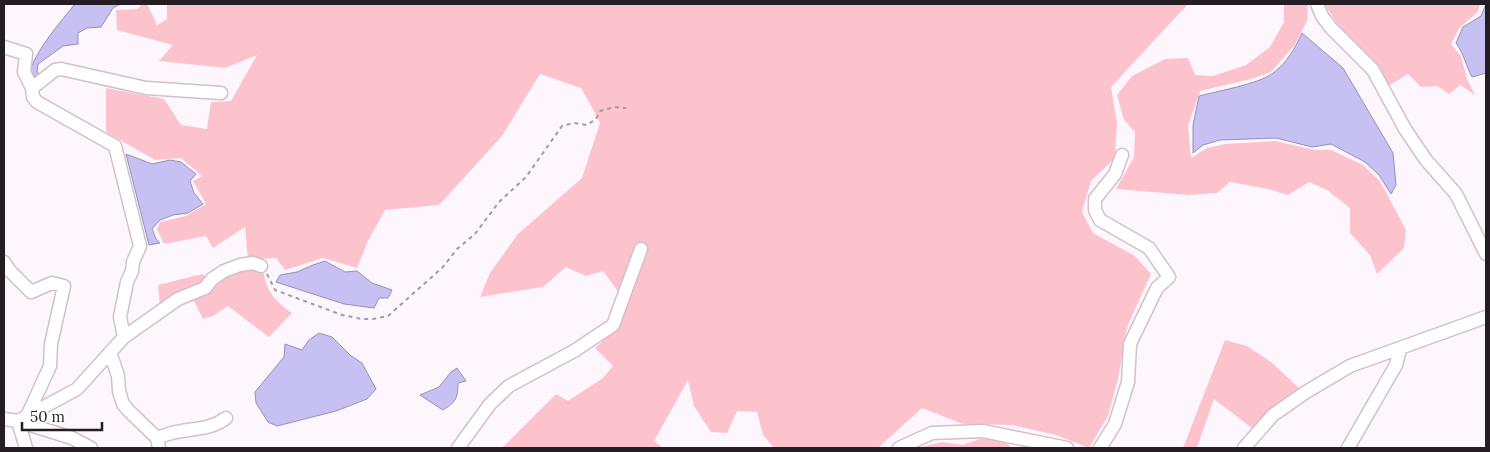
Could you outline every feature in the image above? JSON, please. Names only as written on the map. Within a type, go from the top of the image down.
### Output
[{"type":"street","points":[[1317,4],[1322,16],[1331,28],[1373,70],[1405,129],[1426,160],[1456,194],[1486,254]]},
{"type":"street","points":[[4,46],[26,54],[24,72],[37,102],[115,146],[140,246],[133,262],[132,271],[126,282],[120,317],[124,337]]},
{"type":"street","points":[[32,88],[55,70],[61,70],[146,88],[221,93]]},
{"type":"street","points":[[1100,448],[1115,424],[1128,382],[1130,344],[1157,288],[1169,277],[1149,248],[1100,220],[1095,210],[1095,199],[1114,174],[1122,155]]},
{"type":"street","points":[[458,448],[490,404],[509,386],[574,351],[613,326],[641,249]]},
{"type":"street","points":[[4,262],[10,271],[31,292],[52,283],[64,286],[51,344],[50,366],[23,418],[26,448]]},
{"type":"street","points":[[23,418],[77,389],[124,337],[178,299],[205,288],[224,271],[240,265],[253,263],[260,266]]},
{"type":"street","points":[[1244,448],[1273,415],[1306,392],[1350,366],[1485,321]]},
{"type":"street","points":[[1348,448],[1396,364],[1400,349]]},
{"type":"street","points":[[110,352],[118,376],[119,392],[124,404],[158,443],[171,433],[212,426],[226,418]]},
{"type":"street","points":[[4,419],[23,418],[91,448]]},
{"type":"street","points":[[899,448],[932,433],[983,431],[1067,448]]},
{"type":"path","points":[[260,266],[267,274],[275,290],[282,294],[362,320],[373,320],[388,316],[442,266],[456,248],[475,234],[499,202],[526,177],[562,126],[574,123],[587,125],[596,119],[600,112],[614,107],[626,108]]},
{"type":"shaded area","points":[[75,4],[120,4],[113,8],[101,27],[87,28],[78,33],[78,44],[63,46],[38,64],[37,71],[40,77],[36,79],[30,70],[34,61],[50,36]]},
{"type":"shaded area","points":[[143,4],[147,4],[157,25],[167,19],[167,4],[1188,4],[1111,87],[1117,123],[1115,158],[1091,181],[1082,212],[1093,233],[1135,256],[1151,274],[1127,327],[1118,379],[1108,416],[1089,448],[1056,435],[1012,425],[963,424],[922,408],[878,448],[774,448],[763,435],[757,412],[737,411],[727,433],[711,432],[694,406],[688,380],[654,441],[663,448],[502,448],[556,394],[568,401],[603,378],[613,366],[595,348],[617,329],[628,305],[603,271],[586,276],[566,267],[543,287],[480,297],[490,273],[518,234],[582,178],[600,123],[581,88],[540,74],[502,136],[439,205],[385,210],[368,241],[357,268],[323,258],[285,270],[276,258],[248,260],[245,227],[213,248],[206,236],[164,244],[157,229],[160,222],[186,216],[206,204],[193,181],[202,176],[181,158],[155,160],[106,132],[106,88],[164,99],[181,125],[207,129],[211,102],[231,101],[257,55],[225,68],[159,61],[173,45],[117,30],[116,10],[137,9]]},
{"type":"shaded area","points":[[1284,4],[1308,4],[1307,21],[1294,46],[1271,72],[1251,79],[1200,91],[1188,126],[1191,158],[1207,148],[1225,144],[1275,141],[1315,150],[1331,150],[1363,165],[1380,181],[1406,230],[1404,248],[1377,274],[1370,255],[1350,233],[1350,208],[1327,190],[1309,182],[1288,195],[1230,182],[1217,193],[1188,195],[1116,189],[1134,157],[1135,132],[1124,120],[1117,95],[1132,76],[1165,59],[1188,58],[1195,75],[1213,76],[1246,65],[1270,47],[1284,22]]},
{"type":"shaded area","points":[[1324,4],[1480,4],[1478,12],[1460,27],[1451,44],[1461,56],[1467,79],[1475,95],[1460,85],[1449,94],[1437,86],[1421,87],[1408,74],[1388,86],[1348,39]]},
{"type":"shaded area","points":[[1486,4],[1486,73],[1472,77],[1456,43],[1463,27],[1481,16]]},
{"type":"shaded area","points":[[1302,33],[1343,68],[1393,153],[1396,185],[1391,194],[1379,175],[1365,162],[1331,144],[1312,147],[1276,138],[1220,140],[1203,145],[1193,153],[1193,125],[1199,96],[1248,84],[1267,77],[1286,60]]},
{"type":"shaded area","points":[[126,154],[152,164],[170,160],[181,162],[196,174],[190,181],[194,193],[203,204],[188,213],[173,215],[160,220],[152,229],[160,243],[149,245]]},
{"type":"shaded area","points":[[325,261],[345,272],[357,271],[372,283],[392,290],[388,298],[379,298],[374,308],[344,304],[276,282],[280,275],[297,272]]},
{"type":"shaded area","points":[[253,267],[264,274],[270,292],[292,313],[269,337],[228,306],[213,316],[203,319],[189,291],[160,308],[158,285],[202,274],[214,281],[237,270]]},
{"type":"shaded area","points":[[319,333],[332,337],[350,355],[362,363],[376,389],[367,399],[336,411],[277,426],[268,422],[256,403],[255,392],[284,357],[285,344],[302,350],[309,340]]},
{"type":"shaded area","points":[[1225,340],[1247,346],[1271,362],[1301,390],[1276,407],[1252,428],[1214,399],[1197,448],[1183,448]]},
{"type":"shaded area","points":[[457,368],[466,381],[458,383],[455,399],[443,410],[420,395],[439,387],[451,372]]},
{"type":"shaded area","points":[[998,438],[1013,448],[917,448],[942,442],[962,445],[980,439]]}]
